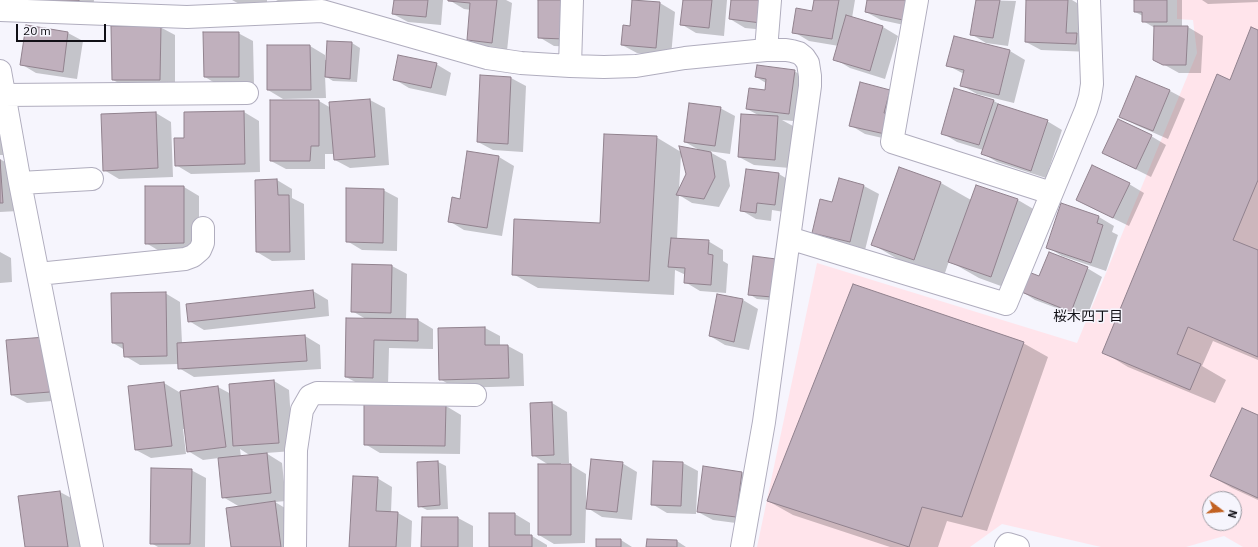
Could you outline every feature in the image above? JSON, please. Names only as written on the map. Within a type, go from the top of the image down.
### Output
[{"type":"street","points":[[570,66],[572,0]]},
{"type":"street","points":[[766,50],[770,0]]},
{"type":"street","points":[[917,0],[892,142],[1051,193]]},
{"type":"street","points":[[789,238],[1006,304],[1090,97],[1092,84],[1090,0]]},
{"type":"street","points":[[0,10],[322,6],[487,58],[521,63],[604,67],[636,66],[685,58],[766,50],[786,50],[804,57],[809,68],[810,86],[764,422],[742,547]]},
{"type":"street","points":[[0,71],[20,183],[92,547]]},
{"type":"street","points":[[4,95],[247,93]]},
{"type":"street","points":[[20,183],[92,179]]},
{"type":"street","points":[[38,274],[185,259],[193,256],[200,250],[204,243],[203,228]]},
{"type":"street","points":[[295,547],[296,450],[302,410],[310,396],[317,393],[475,396]]},
{"type":"street","points":[[1006,547],[1008,544],[1018,547]]},
{"type":"shaded area","points":[[1177,0],[1258,0],[1258,547],[1243,547],[1224,536],[1186,547],[1101,547],[1002,524],[970,547],[757,547],[817,263],[1077,343],[1197,53],[1193,20],[1177,19]]},
{"type":"building","points":[[43,0],[79,0],[79,1],[43,2]]},
{"type":"building","points":[[394,0],[428,0],[426,17],[392,14]]},
{"type":"building","points":[[448,0],[497,0],[492,43],[467,40],[470,3]]},
{"type":"building","points":[[538,0],[565,0],[564,39],[538,38]]},
{"type":"building","points":[[632,0],[660,2],[656,48],[621,45],[623,25],[630,26]]},
{"type":"building","points":[[683,0],[712,0],[709,28],[680,25]]},
{"type":"building","points":[[731,0],[764,0],[761,23],[729,19]]},
{"type":"building","points":[[814,0],[839,0],[832,39],[792,33],[796,8],[812,11]]},
{"type":"building","points":[[867,0],[907,0],[903,20],[865,12]]},
{"type":"building","points":[[976,0],[1000,0],[993,38],[970,35]]},
{"type":"building","points":[[1026,0],[1068,0],[1066,33],[1077,33],[1076,44],[1025,42]]},
{"type":"building","points":[[1134,0],[1167,0],[1167,22],[1142,22],[1142,12],[1134,12]]},
{"type":"building","points":[[846,15],[883,26],[870,71],[833,60]]},
{"type":"building","points":[[26,25],[68,32],[63,72],[20,65]]},
{"type":"building","points":[[111,26],[161,26],[160,80],[112,80]]},
{"type":"building","points":[[1154,26],[1188,26],[1186,65],[1163,65],[1153,60]]},
{"type":"building","points":[[1251,27],[1258,30],[1258,180],[1233,240],[1258,250],[1258,357],[1188,327],[1177,354],[1201,364],[1190,390],[1102,353],[1217,74],[1230,80]]},
{"type":"building","points":[[203,32],[239,32],[239,77],[204,77]]},
{"type":"building","points":[[954,36],[1010,50],[999,95],[960,86],[964,70],[946,66]]},
{"type":"building","points":[[327,41],[352,42],[350,79],[325,77]]},
{"type":"building","points":[[267,45],[310,45],[311,90],[267,90]]},
{"type":"building","points":[[398,55],[437,63],[431,88],[393,80]]},
{"type":"building","points":[[757,65],[795,70],[789,114],[746,109],[749,88],[765,90],[766,79],[755,77]]},
{"type":"building","points":[[480,75],[511,77],[508,144],[477,142]]},
{"type":"building","points":[[1136,76],[1170,90],[1153,131],[1119,117]]},
{"type":"building","points":[[860,82],[890,90],[884,113],[890,114],[885,134],[849,126]]},
{"type":"building","points":[[954,88],[994,100],[979,145],[941,134]]},
{"type":"building","points":[[370,99],[375,157],[334,160],[329,102]]},
{"type":"building","points":[[270,100],[319,100],[319,146],[311,146],[310,161],[270,161]]},
{"type":"building","points":[[689,103],[721,107],[715,146],[684,142]]},
{"type":"building","points":[[998,104],[1048,120],[1031,171],[981,154]]},
{"type":"building","points":[[244,111],[245,164],[175,166],[174,138],[184,138],[184,112]]},
{"type":"building","points":[[156,112],[158,168],[103,171],[101,114]]},
{"type":"building","points":[[741,114],[778,116],[775,160],[738,157]]},
{"type":"building","points":[[1118,119],[1152,135],[1136,169],[1102,153]]},
{"type":"building","points":[[604,134],[657,136],[649,281],[512,275],[514,219],[600,223]]},
{"type":"building","points":[[679,146],[711,152],[715,177],[704,199],[676,195],[686,174]]},
{"type":"building","points":[[467,151],[499,156],[487,228],[448,222],[452,197],[460,199]]},
{"type":"building","points":[[0,160],[3,203],[0,203]]},
{"type":"building","points":[[1092,165],[1130,183],[1113,218],[1076,200]]},
{"type":"building","points":[[899,167],[941,182],[914,260],[871,245]]},
{"type":"building","points":[[746,169],[779,173],[775,205],[757,203],[756,213],[740,211]]},
{"type":"building","points":[[839,178],[864,185],[850,242],[812,233],[820,199],[832,202]]},
{"type":"building","points":[[277,179],[278,195],[289,195],[290,252],[256,252],[255,180]]},
{"type":"building","points":[[976,185],[1018,199],[991,277],[948,262]]},
{"type":"building","points":[[145,186],[184,186],[184,243],[145,244]]},
{"type":"building","points":[[346,188],[384,189],[383,243],[346,242]]},
{"type":"building","points":[[1061,203],[1099,216],[1097,223],[1103,225],[1091,263],[1046,248]]},
{"type":"building","points":[[671,238],[709,240],[708,254],[713,255],[711,285],[684,283],[685,268],[668,267]]},
{"type":"building","points":[[1049,252],[1088,267],[1071,312],[1019,291],[1026,271],[1039,276]]},
{"type":"building","points":[[753,256],[776,259],[772,297],[748,295]]},
{"type":"building","points":[[352,264],[392,265],[391,313],[351,312]]},
{"type":"building","points":[[853,284],[1024,342],[962,517],[922,507],[909,547],[767,501]]},
{"type":"building","points":[[313,290],[315,308],[188,322],[186,304]]},
{"type":"building","points":[[166,292],[167,356],[124,357],[123,343],[112,343],[111,293]]},
{"type":"building","points":[[717,294],[743,299],[734,342],[709,336]]},
{"type":"building","points":[[346,318],[418,319],[418,341],[374,340],[373,378],[345,377]]},
{"type":"building","points":[[485,327],[485,345],[508,345],[509,378],[439,380],[438,328]]},
{"type":"building","points":[[305,335],[307,361],[178,369],[177,343]]},
{"type":"building","points":[[46,337],[50,392],[11,395],[6,340]]},
{"type":"building","points":[[274,380],[279,443],[233,446],[229,384]]},
{"type":"building","points":[[164,382],[172,446],[135,450],[128,386]]},
{"type":"building","points":[[218,386],[226,447],[187,452],[180,391]]},
{"type":"building","points":[[552,402],[554,455],[532,456],[530,403]]},
{"type":"building","points":[[364,404],[446,405],[445,446],[364,445]]},
{"type":"building","points":[[1242,408],[1258,415],[1258,498],[1210,476]]},
{"type":"building","points":[[267,453],[271,493],[222,498],[218,458]]},
{"type":"building","points":[[591,459],[623,462],[617,512],[586,509]]},
{"type":"building","points":[[438,461],[440,505],[418,507],[417,462]]},
{"type":"building","points":[[653,461],[683,462],[681,506],[651,505]]},
{"type":"building","points":[[538,464],[571,464],[571,535],[538,535]]},
{"type":"building","points":[[703,466],[742,472],[736,517],[697,512]]},
{"type":"building","points":[[151,468],[192,469],[190,544],[150,544]]},
{"type":"building","points":[[353,476],[378,477],[376,511],[398,512],[396,547],[349,547]]},
{"type":"building","points":[[60,491],[68,547],[25,547],[18,496]]},
{"type":"building","points":[[275,501],[281,547],[231,547],[226,508]]},
{"type":"building","points":[[489,513],[515,513],[515,535],[532,535],[532,547],[489,547]]},
{"type":"building","points":[[422,517],[458,517],[458,547],[421,547]]},
{"type":"building","points":[[596,539],[621,539],[621,547],[596,547]]},
{"type":"building","points":[[647,539],[677,540],[677,547],[646,547]]},
{"type":"district","name":"桜木四丁目","points":[[1088,317]]}]
